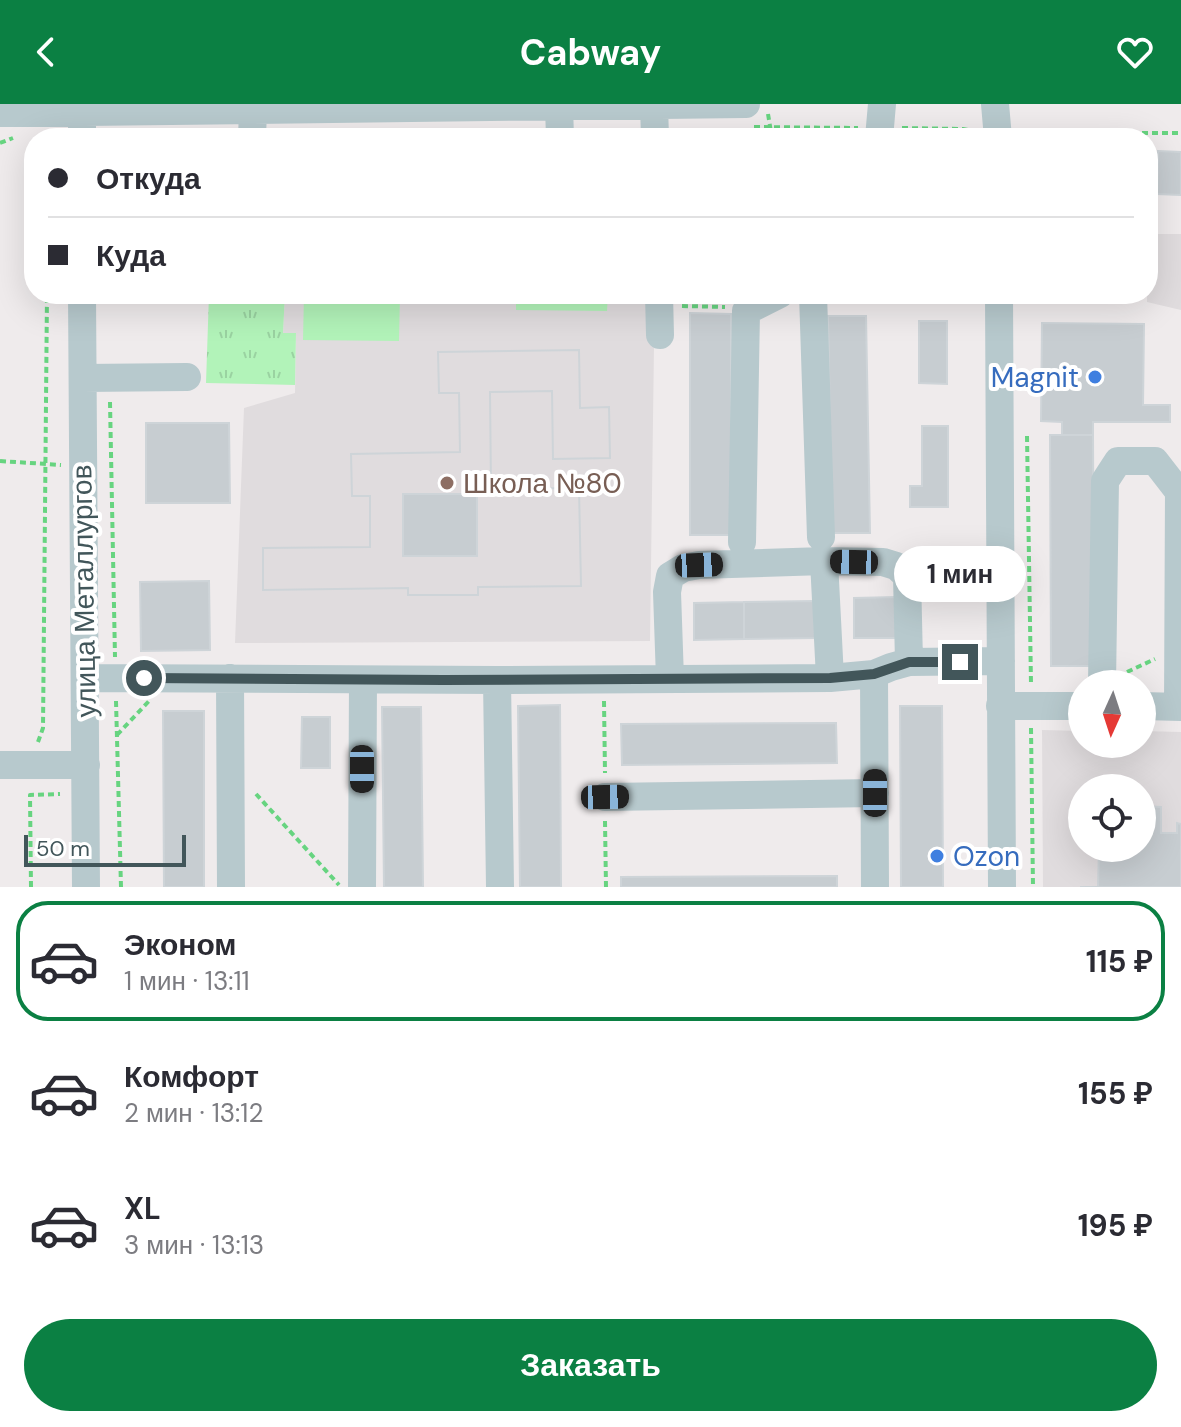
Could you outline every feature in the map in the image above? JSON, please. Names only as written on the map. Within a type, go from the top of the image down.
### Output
[{"type":"street","points":[[0,113],[252,124],[462,105],[746,104]]},
{"type":"street","points":[[880,128],[882,104]]},
{"type":"street","points":[[995,104],[997,128]]},
{"type":"street","points":[[654,105],[655,128]]},
{"type":"street","points":[[559,106],[560,128]]},
{"type":"street","name":"улица Металлургов","points":[[84,304],[96,378],[83,467],[86,887]]},
{"type":"street","points":[[659,304],[660,335]]},
{"type":"street","points":[[742,542],[746,311],[760,304]]},
{"type":"street","points":[[813,304],[830,678]]},
{"type":"street","points":[[999,304],[1002,887]]},
{"type":"street","points":[[96,378],[187,377]]},
{"type":"street","points":[[1102,670],[1105,481],[1118,461],[1155,461],[1179,492],[1180,707],[1156,706]]},
{"type":"street","points":[[670,679],[667,592],[670,576],[683,568],[699,565],[823,549],[896,566],[907,576],[909,662]]},
{"type":"street","points":[[85,678],[830,678],[874,674],[909,662],[1001,661]]},
{"type":"street","points":[[874,674],[875,887]]},
{"type":"street","points":[[230,678],[231,887]]},
{"type":"street","points":[[362,887],[363,680]]},
{"type":"street","points":[[497,680],[500,887]]},
{"type":"street","points":[[1000,706],[1068,706]]},
{"type":"street","points":[[0,765],[86,765]]},
{"type":"street","points":[[605,797],[875,793]]},
{"type":"path","points":[[765,104],[771,128]]},
{"type":"path","points":[[30,765],[43,728],[47,304]]},
{"type":"path","points":[[701,304],[746,311]]},
{"type":"path","points":[[96,378],[116,677],[121,887]]},
{"type":"path","points":[[1027,436],[1033,887]]},
{"type":"path","points":[[0,461],[83,467]]},
{"type":"path","points":[[1132,670],[1179,648]]},
{"type":"path","points":[[117,735],[171,678]]},
{"type":"path","points":[[231,766],[340,887]]},
{"type":"path","points":[[31,887],[30,795],[86,793]]},
{"type":"shaded area","points":[[1158,234],[1181,234],[1181,310],[1156,304],[1158,304]]},
{"type":"shaded area","name":"Школа №80","points":[[284,304],[651,304],[654,346],[650,641],[235,643],[244,408],[295,393],[296,333],[283,333]]},
{"type":"shaded area","points":[[1042,730],[1068,731],[1068,758],[1156,758],[1156,731],[1181,732],[1181,887],[1043,887]]},
{"type":"green space","points":[[209,304],[284,304],[283,333],[296,333],[295,385],[206,383]]},
{"type":"green space","points":[[304,304],[400,304],[399,341],[303,340]]},
{"type":"green space","points":[[516,304],[607,304],[607,311],[516,310]]},
{"type":"building","points":[[1158,151],[1181,152],[1181,195],[1158,194]]},
{"type":"building","points":[[690,313],[731,314],[731,535],[690,535]]},
{"type":"building","points":[[828,316],[866,316],[870,533],[832,533]]},
{"type":"building","points":[[919,321],[947,321],[947,384],[919,383]]},
{"type":"building","points":[[1042,323],[1144,324],[1143,405],[1170,405],[1170,422],[1093,422],[1093,435],[1062,435],[1062,422],[1041,421]]},
{"type":"building","points":[[579,350],[580,408],[609,407],[610,458],[553,459],[552,391],[490,392],[491,489],[579,488],[581,586],[478,587],[478,595],[408,595],[408,588],[263,590],[263,548],[370,547],[370,496],[352,496],[351,454],[460,452],[459,393],[439,393],[438,352]],"holes":[[[403,494],[477,494],[477,556],[403,556]]]},
{"type":"building","points":[[579,350],[580,408],[609,407],[610,458],[553,459],[552,391],[490,392],[491,489],[579,488],[581,586],[478,587],[478,595],[408,595],[408,588],[263,590],[263,548],[370,547],[370,496],[352,496],[351,454],[460,452],[459,393],[439,393],[438,352]]},
{"type":"building","points":[[146,423],[229,423],[230,503],[146,503]]},
{"type":"building","points":[[922,426],[948,426],[948,507],[910,507],[910,486],[922,486]]},
{"type":"building","points":[[1050,435],[1093,435],[1094,666],[1051,666]]},
{"type":"building","points":[[209,581],[210,650],[141,651],[140,582]]},
{"type":"building","points":[[896,597],[897,638],[854,638],[854,598]]},
{"type":"building","points":[[814,601],[815,638],[744,639],[744,602]]},
{"type":"building","points":[[744,602],[744,639],[694,640],[694,603]]},
{"type":"building","points":[[560,705],[561,887],[520,887],[518,706]]},
{"type":"building","points":[[900,706],[942,706],[943,887],[901,887]]},
{"type":"building","points":[[382,707],[421,707],[423,887],[384,887]]},
{"type":"building","points":[[163,711],[204,711],[204,887],[164,887]]},
{"type":"building","points":[[302,717],[330,717],[330,768],[301,768]]},
{"type":"building","points":[[836,723],[837,763],[622,765],[621,724]]},
{"type":"building","points":[[1156,807],[1161,807],[1161,833],[1177,833],[1177,823],[1181,824],[1181,887],[1098,887],[1099,862],[1156,862]]},
{"type":"building","points":[[837,876],[837,887],[621,887],[621,877]]},
{"type":"place","name":"Magnit","points":[[1095,377]]},
{"type":"place","name":"Школа №80","points":[[447,483]]},
{"type":"place","name":"Ozon","points":[[937,856]]},
{"type":"route","points":[[144,678],[854,678],[909,662],[960,662]]}]
